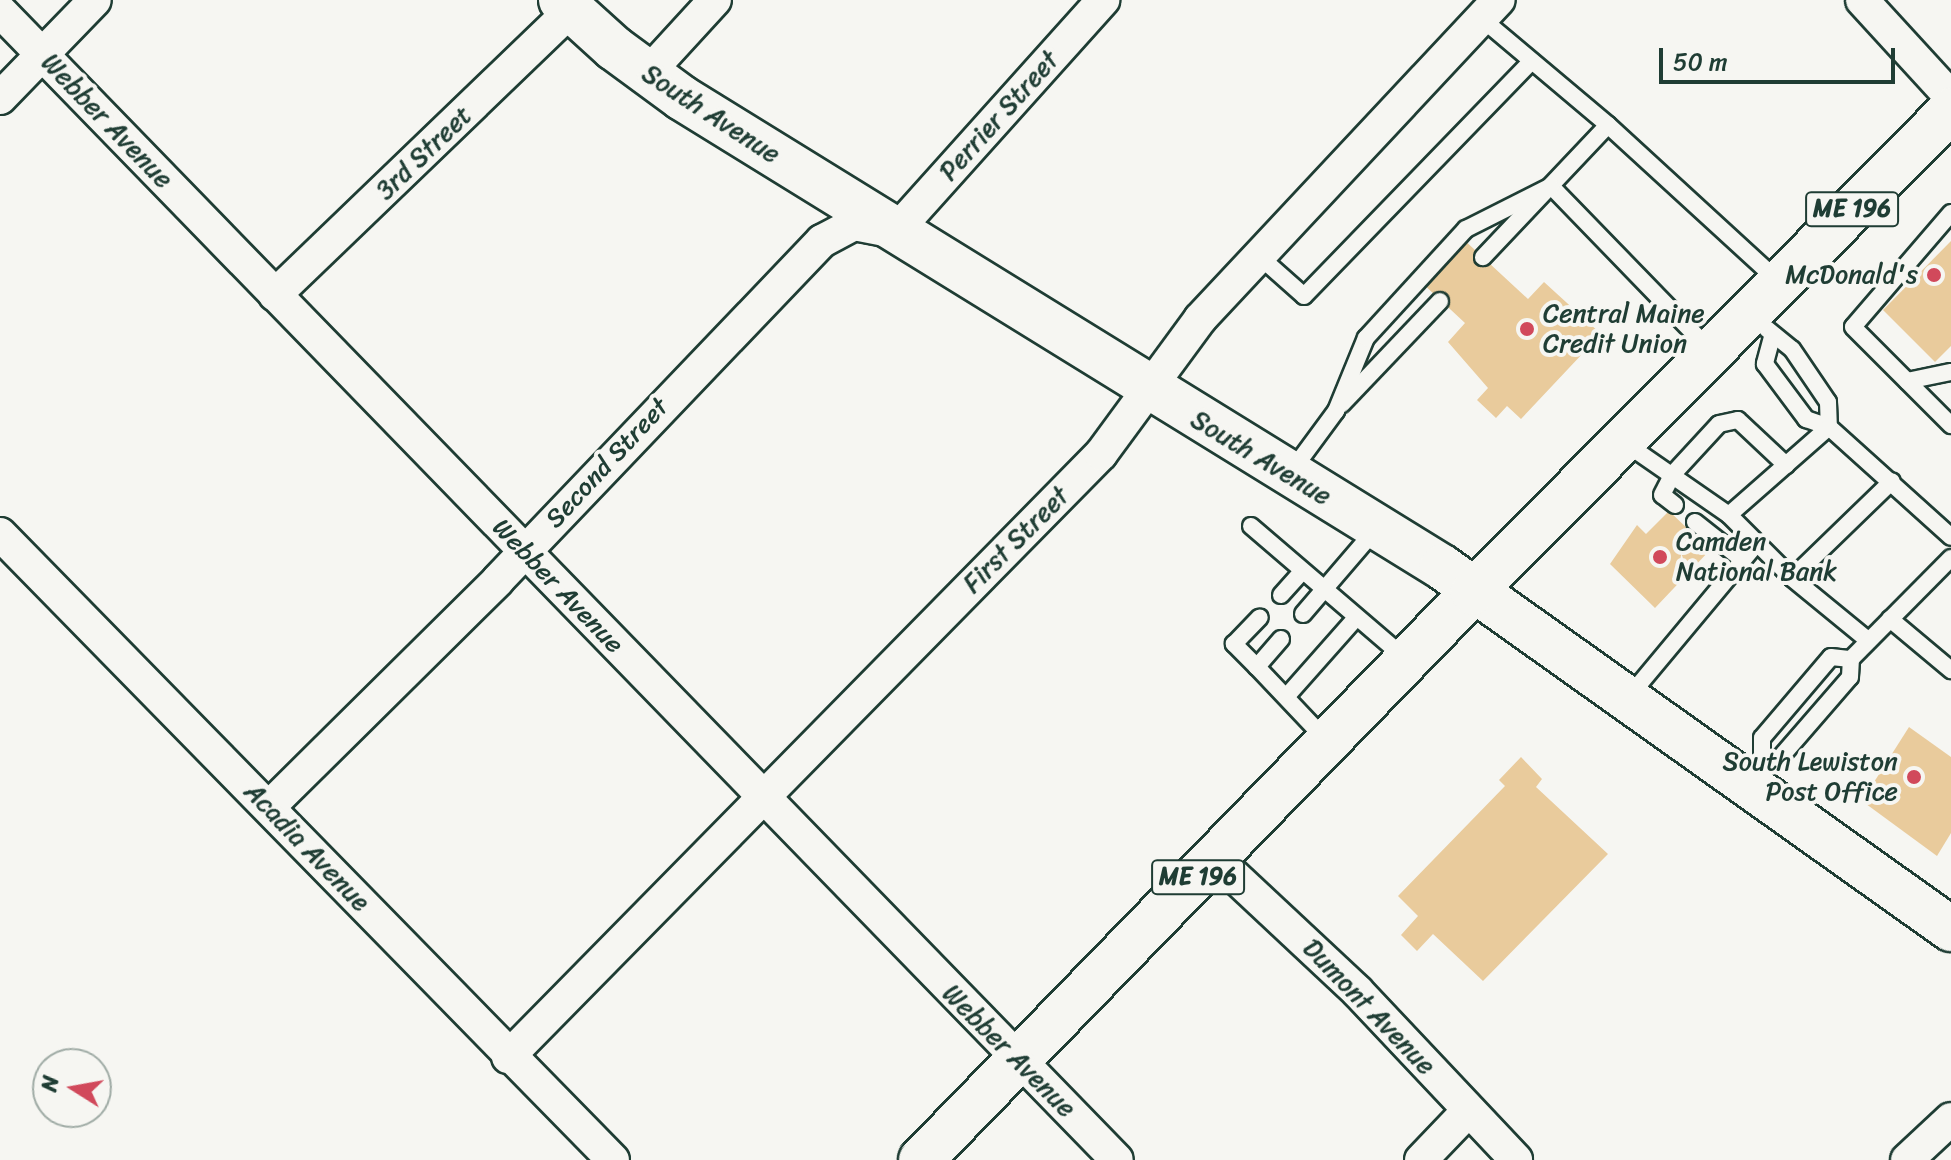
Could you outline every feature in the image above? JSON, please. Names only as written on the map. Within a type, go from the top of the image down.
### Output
[{"type":"main road","name":"South Avenue","points":[[566,5],[648,73],[895,232],[1520,619],[1545,644],[1626,700],[1755,776],[1951,929]]},
{"type":"main road","name":"ME 196","points":[[921,1160],[1473,592],[1712,352],[1769,309],[1951,110]]},
{"type":"street","points":[[0,98],[95,0]]},
{"type":"street","points":[[648,73],[715,0]]},
{"type":"street","name":"Perrier Street","points":[[895,232],[1103,0]]},
{"type":"street","points":[[1862,0],[1951,97]]},
{"type":"street","name":"3rd Street","points":[[275,295],[566,5]]},
{"type":"street","name":"First Street","points":[[508,1057],[766,797],[862,692],[1101,454],[1200,319],[1489,9]]},
{"type":"street","name":"Webber Avenue","points":[[0,11],[1117,1160]]},
{"type":"street","name":"Second Street","points":[[269,807],[822,241],[854,224],[895,232]]},
{"type":"street","name":"Acadia Avenue","points":[[0,534],[269,807],[508,1057],[613,1160]]},
{"type":"street","name":"Dumont Avenue","points":[[1216,859],[1357,991],[1516,1160]]},
{"type":"street","points":[[1421,1160],[1469,1110]]},
{"type":"street","points":[[1907,1160],[1951,1119]]},
{"type":"lane","points":[[1489,9],[1532,61],[1608,125],[1769,309],[1828,402],[1829,427]]},
{"type":"lane","points":[[1259,256],[1304,296],[1532,61]]},
{"type":"lane","points":[[1483,257],[1608,125]]},
{"type":"lane","points":[[1551,186],[1712,352]]},
{"type":"lane","points":[[1336,411],[1366,338],[1466,229],[1551,186]]},
{"type":"lane","points":[[1951,213],[1853,327],[1951,425]]},
{"type":"lane","points":[[1289,475],[1336,411],[1440,301]]},
{"type":"lane","points":[[1769,309],[1765,364],[1806,419],[1829,427],[1947,525]]},
{"type":"lane","points":[[1907,381],[1951,372]]},
{"type":"lane","points":[[1675,505],[1662,495],[1672,475],[1719,424],[1738,420],[1786,465]]},
{"type":"lane","points":[[1729,515],[1829,427]]},
{"type":"lane","points":[[1624,442],[1729,515],[1792,578],[1869,641]]},
{"type":"lane","points":[[1792,578],[1892,481]]},
{"type":"lane","points":[[1695,522],[1743,560]]},
{"type":"lane","points":[[1251,526],[1407,660]]},
{"type":"lane","points":[[1303,614],[1376,529]]},
{"type":"lane","points":[[1626,700],[1756,544]]},
{"type":"lane","points":[[1755,776],[1779,759],[1850,677],[1851,659],[1951,558]]},
{"type":"lane","points":[[1281,595],[1302,572]]},
{"type":"lane","points":[[1260,617],[1234,644],[1328,742]]},
{"type":"lane","points":[[1286,697],[1356,618]]},
{"type":"lane","points":[[1890,619],[1951,670]]},
{"type":"lane","points":[[1257,667],[1281,639]]},
{"type":"lane","points":[[1755,776],[1762,738],[1831,657],[1851,659]]},
{"type":"building","name":"Central Maine Credit Union","points":[[1462,238],[1528,299],[1544,282],[1601,334],[1521,419],[1507,406],[1496,418],[1477,400],[1488,388],[1448,342],[1465,323],[1421,282]]},
{"type":"building","name":"McDonald's","points":[[1951,241],[1951,346],[1935,362],[1883,310]]},
{"type":"building","name":"Camden National Bank","points":[[1669,511],[1710,550],[1655,608],[1610,564],[1637,525],[1646,534]]},
{"type":"building","name":"South Lewiston Post Office","points":[[1909,727],[1951,757],[1951,833],[1937,856],[1862,801]]},
{"type":"building","points":[[1521,757],[1542,779],[1536,787],[1608,854],[1483,981],[1433,934],[1417,951],[1401,935],[1418,916],[1398,896],[1505,786],[1499,780]]},
{"type":"place","name":"McDonald's","points":[[1934,275]]},
{"type":"place","name":"Central Maine Credit Union","points":[[1527,329]]},
{"type":"place","name":"Camden National Bank","points":[[1660,557]]},
{"type":"place","name":"South Lewiston Post Office","points":[[1914,777]]}]
